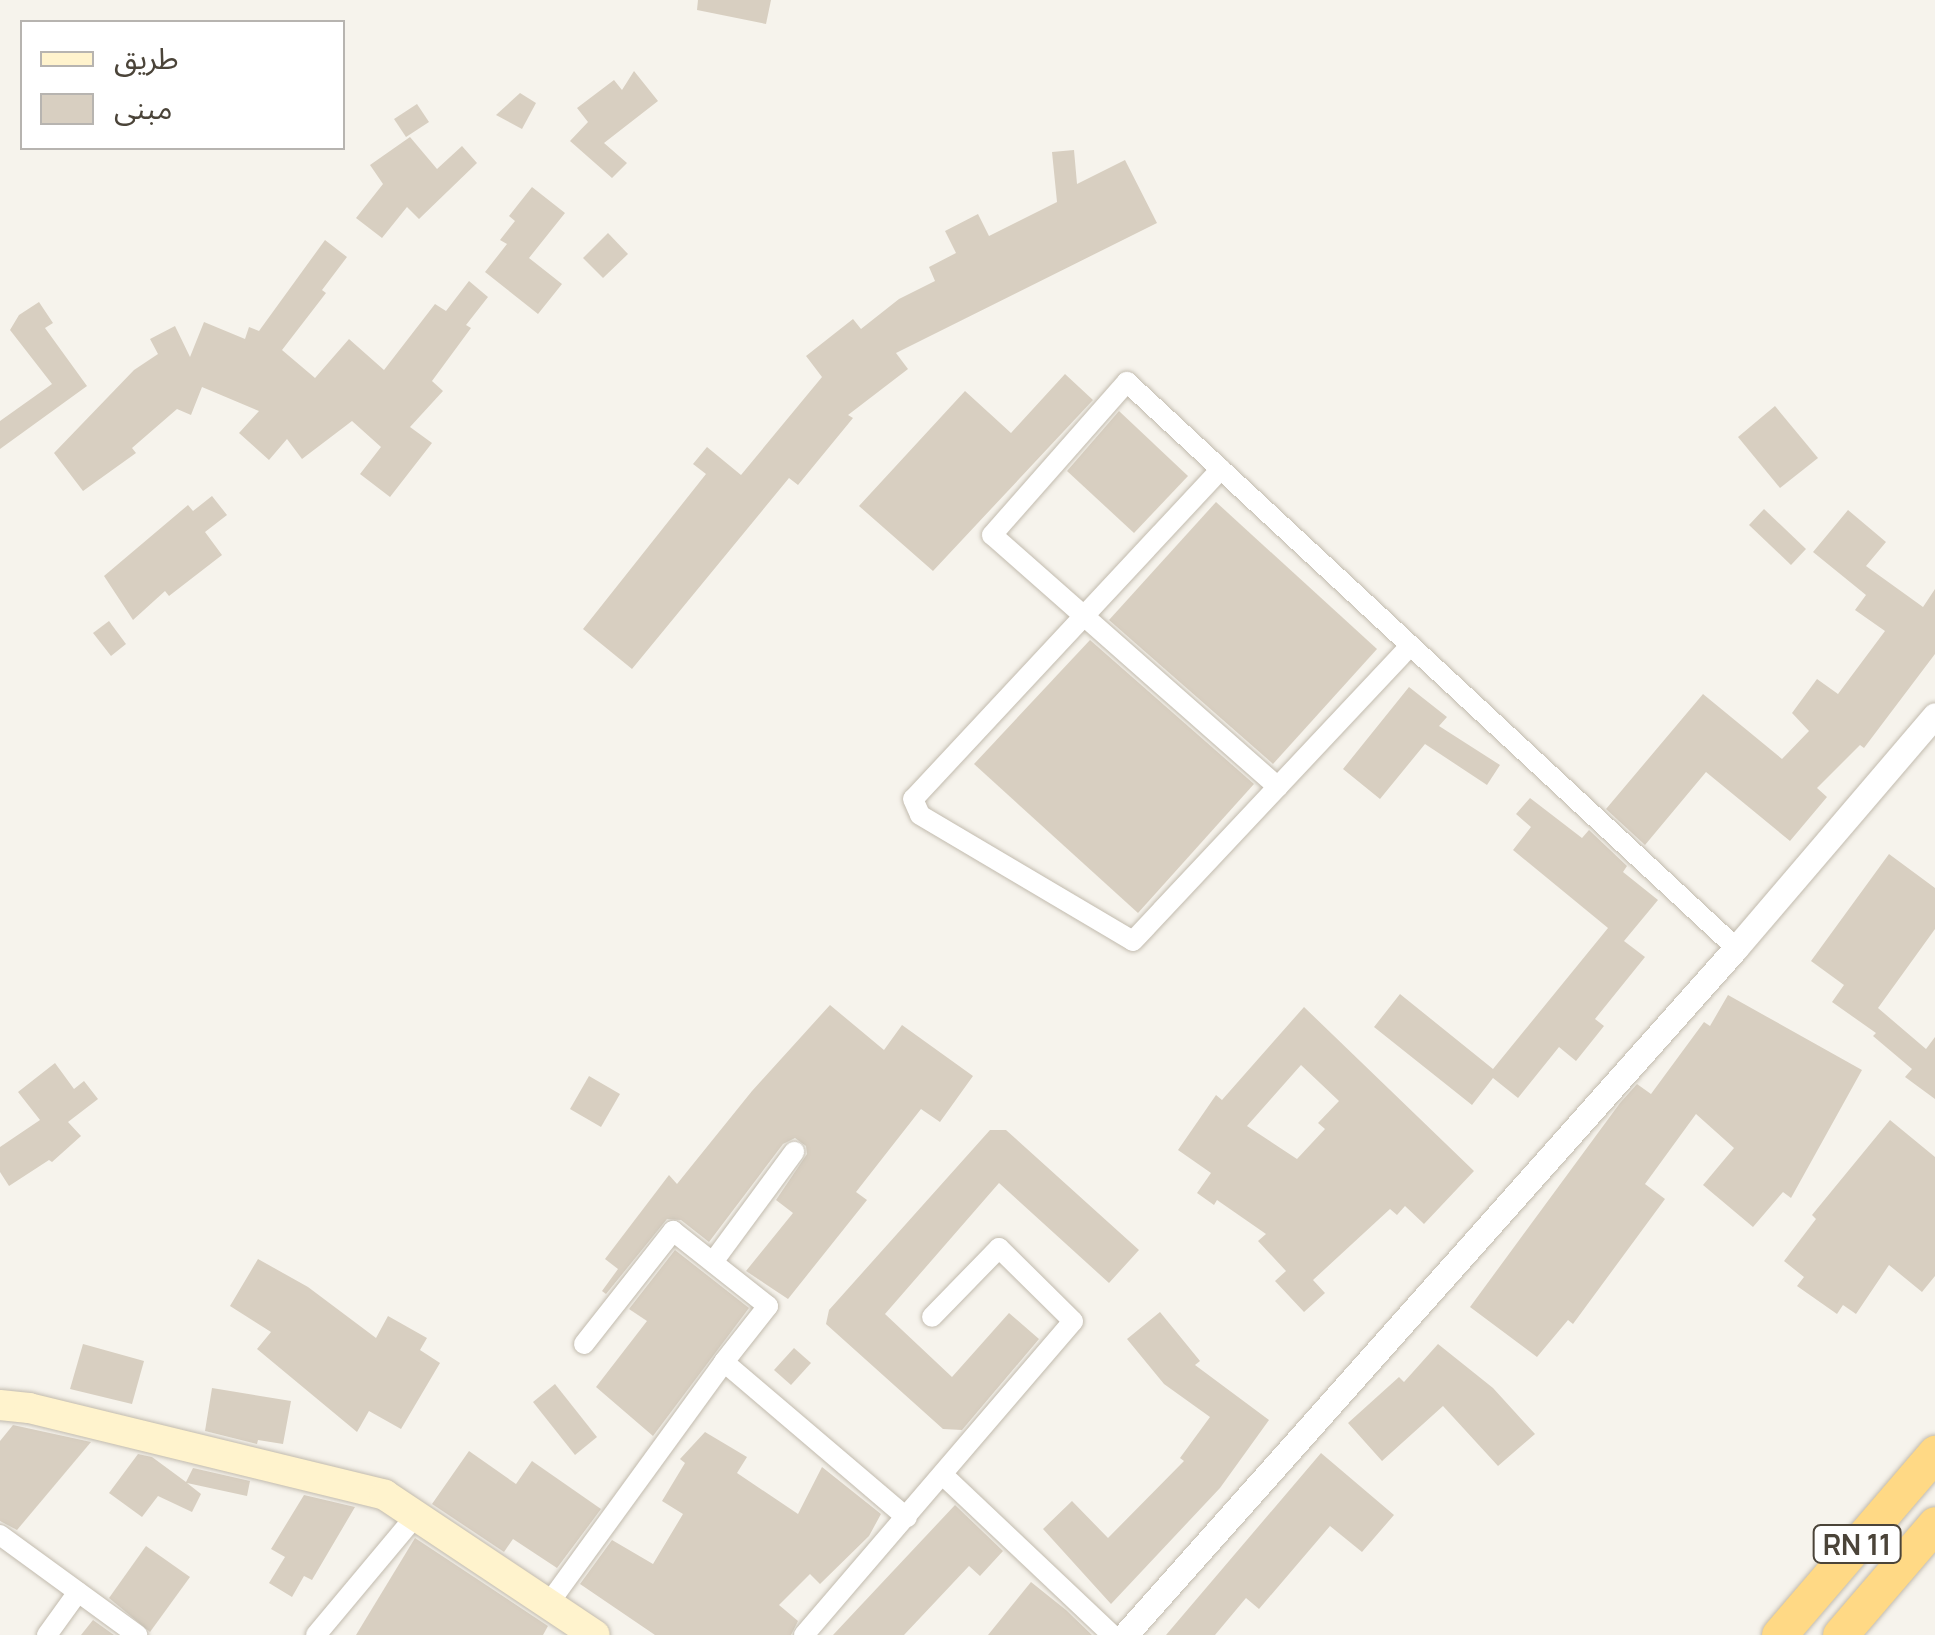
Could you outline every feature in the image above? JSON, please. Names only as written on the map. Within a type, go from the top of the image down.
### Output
[{"type":"highway","name":"RN 11","points":[[1779,1635],[1935,1452]]},
{"type":"highway","name":"RN 11","points":[[1840,1635],[1935,1524]]},
{"type":"main road","points":[[0,1406],[28,1408],[385,1494],[418,1514],[555,1618],[595,1635]]},
{"type":"street","points":[[1278,787],[992,535],[1127,382],[1736,948]]},
{"type":"street","points":[[1221,469],[914,799],[920,815],[1133,942],[1410,646]]},
{"type":"street","points":[[1125,1635],[1736,948],[1935,715]]},
{"type":"street","points":[[713,1262],[794,1152]]},
{"type":"street","points":[[555,1618],[724,1362],[768,1306],[673,1231],[584,1344]]},
{"type":"street","points":[[804,1635],[1072,1322],[999,1248],[932,1316]]},
{"type":"street","points":[[724,1362],[907,1518]]},
{"type":"street","points":[[944,1476],[1112,1635]]},
{"type":"street","points":[[316,1635],[418,1514]]},
{"type":"street","points":[[0,1535],[137,1635]]},
{"type":"street","points":[[47,1635],[78,1592]]},
{"type":"building","points":[[698,0],[771,0],[766,24],[697,10]]},
{"type":"building","points":[[634,71],[658,101],[604,143],[627,163],[612,178],[570,141],[588,122],[577,108],[614,80],[622,90]]},
{"type":"building","points":[[520,93],[536,103],[522,129],[496,115]]},
{"type":"building","points":[[417,104],[429,122],[406,137],[394,119]]},
{"type":"building","points":[[410,137],[437,169],[462,146],[477,163],[419,219],[407,207],[382,238],[356,218],[383,184],[370,165]]},
{"type":"building","points":[[1074,150],[1077,184],[1125,160],[1157,223],[896,353],[908,369],[848,415],[853,418],[798,485],[789,478],[632,669],[583,629],[706,474],[693,464],[707,447],[741,475],[822,377],[806,356],[853,319],[861,329],[899,299],[935,281],[929,267],[956,253],[945,231],[978,214],[989,236],[1057,202],[1052,152]]},
{"type":"building","points":[[532,187],[565,213],[529,258],[562,284],[538,314],[485,272],[507,244],[500,240],[515,221],[509,216]]},
{"type":"building","points":[[608,233],[628,254],[603,278],[583,258]]},
{"type":"building","points":[[325,240],[347,257],[322,290],[326,293],[282,350],[315,378],[349,339],[384,370],[435,304],[446,311],[469,281],[488,297],[466,325],[471,328],[432,381],[443,391],[410,427],[432,443],[390,497],[360,474],[381,447],[352,421],[302,459],[287,439],[269,460],[239,433],[259,411],[202,387],[191,415],[177,409],[132,448],[136,453],[83,491],[54,453],[134,370],[158,354],[150,339],[175,326],[190,357],[204,322],[245,339],[249,327],[259,331]]},
{"type":"building","points":[[39,302],[53,323],[45,328],[87,386],[0,449],[0,421],[52,384],[10,330],[19,315]]},
{"type":"building","points":[[1065,374],[1093,400],[933,571],[859,506],[965,391],[1011,433]]},
{"type":"building","points":[[1775,406],[1818,458],[1780,488],[1738,437]]},
{"type":"building","points":[[1119,411],[1188,476],[1134,533],[1067,471]]},
{"type":"building","points":[[212,496],[227,515],[205,532],[222,555],[169,596],[165,591],[133,620],[104,576],[188,505],[193,511]]},
{"type":"building","points":[[1216,502],[1377,649],[1273,764],[1109,620]]},
{"type":"building","points":[[1764,509],[1806,549],[1791,565],[1749,525]]},
{"type":"building","points":[[1848,510],[1886,542],[1866,566],[1923,607],[1935,589],[1935,654],[1864,748],[1860,745],[1817,788],[1827,797],[1790,841],[1706,772],[1645,845],[1606,809],[1703,694],[1782,759],[1809,731],[1792,713],[1817,679],[1838,694],[1885,631],[1855,610],[1866,595],[1813,552]]},
{"type":"building","points":[[109,621],[126,644],[111,656],[93,633]]},
{"type":"building","points":[[1090,640],[1254,784],[1138,913],[974,764]]},
{"type":"building","points":[[1409,687],[1447,717],[1439,726],[1500,765],[1487,785],[1425,744],[1380,799],[1343,769]]},
{"type":"building","points":[[1530,798],[1582,838],[1589,830],[1627,866],[1623,872],[1658,900],[1624,941],[1645,957],[1595,1019],[1604,1026],[1576,1061],[1559,1047],[1518,1098],[1493,1078],[1472,1105],[1374,1027],[1400,994],[1493,1069],[1608,928],[1513,850],[1531,827],[1516,814]]},
{"type":"building","points":[[1889,854],[1935,888],[1935,929],[1878,1008],[1926,1049],[1935,1037],[1935,1099],[1905,1077],[1912,1069],[1873,1036],[1876,1033],[1832,1002],[1844,985],[1811,961]]},
{"type":"building","points":[[1728,995],[1862,1070],[1791,1198],[1783,1192],[1753,1227],[1703,1185],[1734,1148],[1696,1114],[1645,1184],[1665,1199],[1573,1324],[1568,1320],[1537,1357],[1470,1307],[1620,1103],[1637,1084],[1651,1094],[1704,1022],[1710,1026]]},
{"type":"building","points":[[830,1005],[884,1050],[902,1025],[973,1076],[940,1122],[921,1109],[856,1192],[867,1200],[788,1299],[746,1271],[793,1213],[776,1200],[807,1154],[806,1146],[795,1138],[783,1144],[709,1242],[681,1220],[667,1219],[606,1294],[602,1291],[618,1269],[605,1259],[669,1175],[677,1184],[752,1091]]},
{"type":"building","points":[[1304,1007],[1474,1171],[1424,1224],[1405,1206],[1397,1215],[1390,1209],[1313,1280],[1325,1293],[1304,1312],[1275,1281],[1286,1271],[1258,1241],[1266,1234],[1217,1200],[1214,1205],[1197,1193],[1211,1173],[1178,1150],[1216,1095],[1222,1100]],"holes":[[[1301,1065],[1339,1101],[1318,1123],[1325,1129],[1297,1159],[1247,1126]]]},
{"type":"building","points":[[55,1063],[74,1089],[84,1081],[98,1099],[68,1122],[81,1136],[52,1162],[49,1160],[9,1186],[0,1172],[0,1147],[40,1120],[18,1092]]},
{"type":"building","points":[[589,1076],[620,1094],[601,1127],[570,1109]]},
{"type":"building","points":[[1890,1120],[1935,1157],[1935,1276],[1922,1292],[1889,1265],[1856,1314],[1843,1305],[1837,1314],[1797,1286],[1804,1277],[1784,1261],[1816,1219],[1812,1215]]},
{"type":"building","points":[[990,1130],[1006,1130],[1139,1250],[1109,1283],[999,1183],[885,1314],[952,1377],[1009,1313],[1039,1339],[962,1430],[943,1429],[826,1324],[829,1310]]},
{"type":"building","points":[[675,1250],[749,1308],[653,1436],[596,1387],[647,1321],[629,1309]]},
{"type":"building","points":[[258,1259],[308,1287],[376,1338],[388,1316],[427,1338],[420,1350],[440,1363],[401,1429],[369,1411],[357,1432],[257,1349],[271,1332],[230,1306]]},
{"type":"building","points":[[1160,1312],[1200,1361],[1195,1365],[1269,1420],[1220,1488],[1111,1604],[1043,1529],[1072,1501],[1108,1538],[1184,1461],[1180,1458],[1210,1417],[1164,1384],[1127,1339]]},
{"type":"building","points":[[83,1344],[144,1361],[132,1404],[70,1389]]},
{"type":"building","points":[[1438,1344],[1493,1388],[1535,1434],[1498,1466],[1443,1406],[1382,1461],[1348,1423],[1399,1377],[1404,1382]]},
{"type":"building","points":[[794,1348],[811,1363],[791,1385],[774,1370]]},
{"type":"building","points":[[555,1384],[597,1437],[575,1455],[533,1402]]},
{"type":"building","points":[[212,1388],[291,1401],[283,1444],[258,1440],[257,1444],[205,1431]]},
{"type":"building","points":[[13,1425],[91,1442],[17,1530],[0,1521],[0,1441]]},
{"type":"building","points":[[705,1432],[747,1457],[737,1473],[798,1514],[822,1467],[881,1514],[869,1536],[820,1584],[810,1574],[779,1605],[798,1621],[791,1635],[655,1635],[580,1584],[612,1540],[653,1564],[683,1514],[662,1501],[685,1463],[680,1459]]},
{"type":"building","points":[[469,1451],[516,1484],[532,1461],[601,1509],[557,1568],[513,1539],[504,1552],[432,1504]]},
{"type":"building","points":[[1321,1453],[1394,1515],[1362,1552],[1330,1526],[1259,1609],[1246,1598],[1215,1635],[1166,1635]]},
{"type":"building","points":[[138,1454],[152,1457],[186,1482],[193,1468],[250,1481],[247,1496],[187,1483],[201,1494],[192,1512],[158,1496],[142,1517],[109,1493]]},
{"type":"building","points":[[304,1495],[355,1507],[312,1580],[304,1576],[292,1597],[269,1583],[285,1557],[271,1549]]},
{"type":"building","points":[[955,1505],[1003,1551],[980,1576],[969,1566],[904,1635],[833,1635]]},
{"type":"building","points":[[415,1538],[548,1626],[543,1635],[356,1635]]},
{"type":"building","points":[[146,1546],[190,1577],[150,1632],[109,1598]]},
{"type":"building","points":[[1031,1582],[1066,1610],[1092,1635],[988,1635]]},
{"type":"building","points":[[93,1620],[114,1635],[81,1635]]}]
